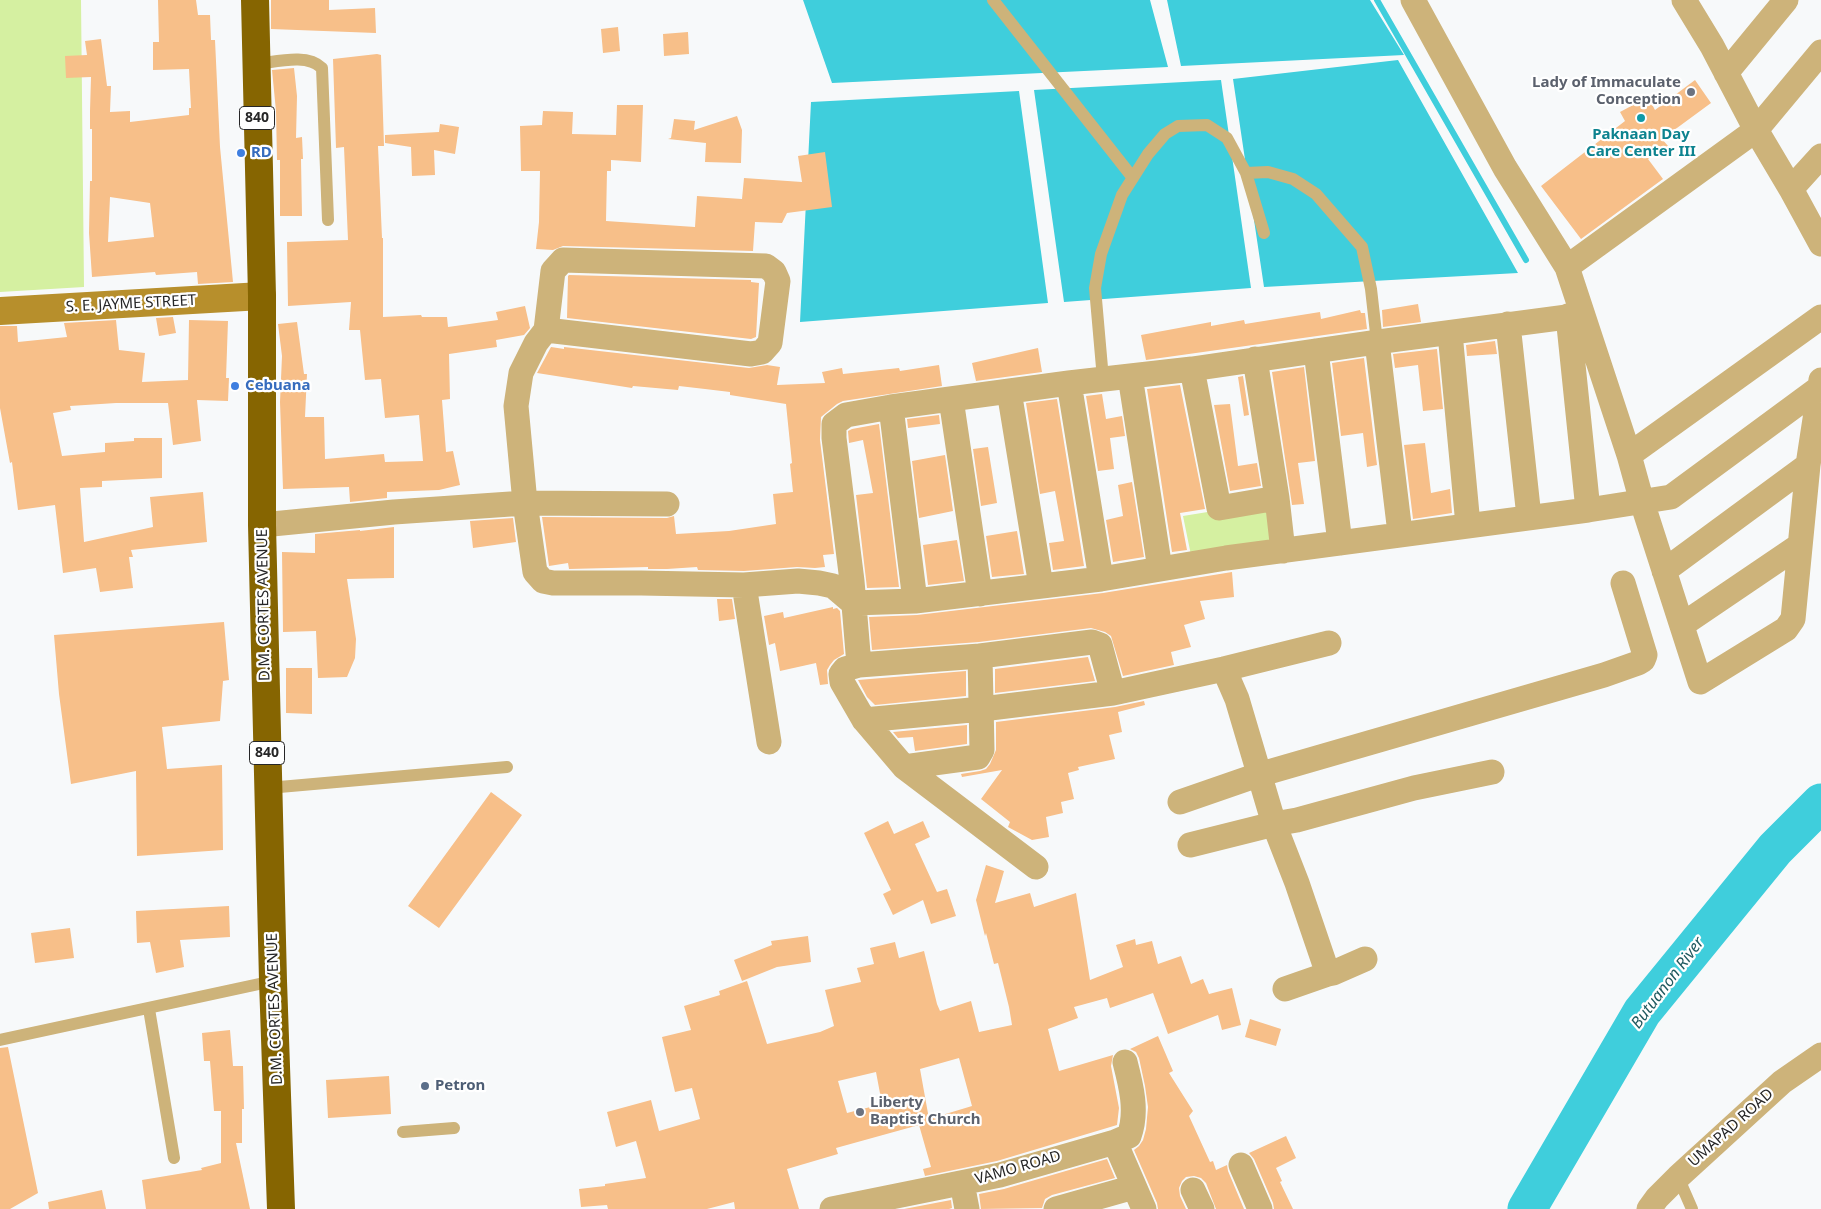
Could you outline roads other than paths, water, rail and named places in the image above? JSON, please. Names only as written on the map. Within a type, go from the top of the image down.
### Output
[{"type":"highway","name":"D.M. CORTES AVENUE","points":[[254,0],[262,296],[262,525],[273,981],[281,1209]]},
{"type":"street","points":[[1413,0],[1505,168],[1567,267],[1575,315],[1588,510]]},
{"type":"street","points":[[1684,0],[1821,244]]},
{"type":"street","points":[[1726,72],[1786,0]]},
{"type":"street","points":[[1567,267],[1756,130],[1821,52]]},
{"type":"street","points":[[1791,189],[1821,156]]},
{"type":"street","points":[[546,330],[751,354],[762,352],[770,343],[778,280],[774,272],[766,266],[563,260],[553,271],[546,330],[536,343],[521,373],[516,406],[525,502],[535,572],[543,581],[553,583],[744,585],[798,581],[819,583],[832,586],[853,603],[980,594],[1101,579],[1226,558],[1400,533],[1588,510],[1671,496],[1820,383]]},
{"type":"street","name":"S. E. JAYME STREET","points":[[0,311],[262,296]]},
{"type":"street","points":[[859,666],[852,581],[834,438],[834,424],[846,415],[1103,378],[1192,369],[1575,315]]},
{"type":"street","points":[[1575,315],[1629,455],[1642,502],[1700,682],[1786,630],[1793,618],[1808,465],[1820,383]]},
{"type":"street","points":[[1629,455],[1821,317]]},
{"type":"street","points":[[1508,324],[1528,517]]},
{"type":"street","points":[[1450,333],[1468,525]]},
{"type":"street","points":[[1377,342],[1400,533]]},
{"type":"street","points":[[1316,351],[1340,543]]},
{"type":"street","points":[[1255,359],[1277,498],[1283,551]]},
{"type":"street","points":[[1192,369],[1219,508],[1277,498]]},
{"type":"street","points":[[1130,376],[1160,569]]},
{"type":"street","points":[[1070,383],[1101,579]]},
{"type":"street","points":[[1009,391],[1041,586]]},
{"type":"street","points":[[951,399],[980,594]]},
{"type":"street","points":[[892,407],[915,600]]},
{"type":"street","points":[[1664,571],[1808,465]]},
{"type":"street","points":[[262,525],[525,502],[667,504]]},
{"type":"street","points":[[1682,625],[1800,545]]},
{"type":"street","points":[[1180,802],[1258,775],[1604,675],[1638,663],[1643,660],[1645,655],[1623,583]]},
{"type":"street","points":[[744,585],[769,742]]},
{"type":"street","points":[[1036,867],[904,767],[864,720],[842,682],[841,674],[845,669],[859,666],[980,656],[1092,642],[1100,645],[1113,693]]},
{"type":"street","points":[[864,720],[982,710],[1113,693],[1224,669],[1329,643]]},
{"type":"street","points":[[904,767],[978,757],[982,750],[980,656]]},
{"type":"street","points":[[1224,669],[1237,699],[1274,824],[1328,974]]},
{"type":"street","points":[[1190,845],[1297,820],[1414,788],[1492,772]]},
{"type":"street","points":[[1285,989],[1333,973],[1365,959]]},
{"type":"street","name":"UMAPAD ROAD","points":[[1650,1209],[1657,1198],[1678,1177],[1782,1082],[1821,1055]]},
{"type":"street","name":"VAMO ROAD","points":[[832,1209],[1000,1176],[1129,1136],[1132,1129],[1133,1108],[1131,1086],[1125,1062]]},
{"type":"street","points":[[1114,1142],[1144,1209]]},
{"type":"street","points":[[1240,1165],[1260,1209]]},
{"type":"street","points":[[962,1183],[967,1209]]},
{"type":"street","points":[[1056,1209],[1093,1204],[1134,1186]]},
{"type":"lane","points":[[993,0],[1133,178]]},
{"type":"lane","points":[[256,64],[296,60],[316,62],[322,68],[328,220]]},
{"type":"lane","points":[[1103,378],[1095,288],[1101,254],[1122,195],[1148,154],[1166,134],[1178,126],[1206,125],[1227,138],[1246,173],[1264,233]]},
{"type":"lane","points":[[1246,173],[1268,172],[1293,179],[1316,194],[1362,246],[1371,289],[1377,342]]},
{"type":"lane","points":[[268,788],[507,767]]},
{"type":"lane","points":[[0,1040],[273,981]]},
{"type":"lane","points":[[148,1009],[174,1158]]},
{"type":"lane","points":[[403,1132],[454,1128]]},
{"type":"lane","points":[[1678,1177],[1692,1209]]},
{"type":"water","points":[[803,0],[1150,0],[1168,67],[832,83]]},
{"type":"water","points":[[1167,0],[1370,0],[1404,55],[1181,66]]},
{"type":"water","points":[[1398,60],[1518,273],[1264,287],[1233,79]]},
{"type":"water","points":[[1221,80],[1251,288],[1064,302],[1034,90]]},
{"type":"water","points":[[1019,91],[1048,303],[800,322],[811,102]]},
{"type":"waterway","points":[[1377,0],[1526,260]]},
{"type":"waterway","name":"Butuanon River","points":[[1527,1209],[1642,1012],[1775,849],[1821,803]]},
{"type":"place","name":"Lady of Immaculate Conception","points":[[1691,92]]},
{"type":"place","name":"Paknaan Day Care Center III","points":[[1641,118]]},
{"type":"place","name":"RD","points":[[241,153]]},
{"type":"place","name":"Cebuana","points":[[235,386]]},
{"type":"place","name":"Petron","points":[[425,1086]]},
{"type":"place","name":"Liberty Baptist Church","points":[[860,1112]]}]
